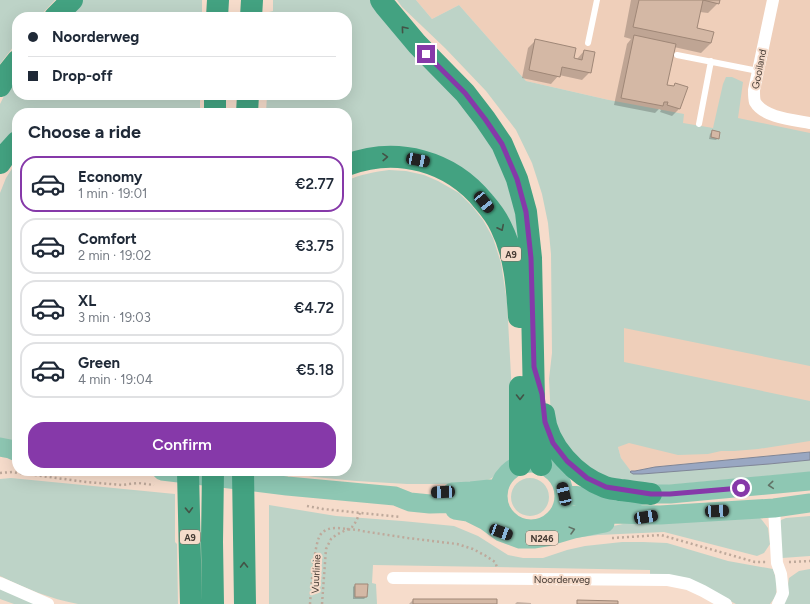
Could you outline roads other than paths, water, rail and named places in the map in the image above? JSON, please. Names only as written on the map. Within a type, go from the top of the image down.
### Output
[{"type":"highway","points":[[60,12],[72,0]]},
{"type":"highway","points":[[217,12],[218,0]]},
{"type":"highway","points":[[251,12],[252,0]]},
{"type":"highway","name":"A9","points":[[381,0],[417,44],[465,93],[485,119],[502,144],[517,179],[526,212],[531,258],[534,400],[537,442],[531,465]]},
{"type":"highway","points":[[0,86],[12,68]]},
{"type":"highway","points":[[0,163],[12,148]]},
{"type":"highway","name":"A9","points":[[352,163],[370,158],[388,156],[429,162],[456,176],[476,192],[492,212],[501,227],[508,243],[516,282],[531,465]]},
{"type":"highway","points":[[534,367],[542,394],[545,422],[553,443],[567,461],[587,478],[606,487],[651,494]]},
{"type":"highway","name":"A9","points":[[188,476],[191,604]]},
{"type":"highway","name":"A9","points":[[213,476],[213,604]]},
{"type":"highway","points":[[243,476],[245,604]]},
{"type":"main road","points":[[0,447],[12,450]]},
{"type":"main road","points":[[0,460],[12,459]]},
{"type":"main road","points":[[499,497],[503,478],[510,470],[531,465],[550,470],[557,476],[562,485],[564,494],[563,505],[558,515]]},
{"type":"main road","name":"N246","points":[[161,478],[287,486],[395,496],[415,493],[471,491],[499,497]]},
{"type":"main road","points":[[564,494],[610,500],[651,494],[670,494],[810,481]]},
{"type":"main road","name":"N246","points":[[395,496],[410,502],[430,504],[467,503],[499,497]]},
{"type":"main road","name":"N246","points":[[499,497],[503,515],[511,523],[520,528],[530,530],[541,528],[550,523],[558,515],[660,515],[774,508],[810,503]]},
{"type":"main road","name":"N246","points":[[430,504],[468,512],[486,521],[501,532],[520,539],[547,537],[574,529],[660,515]]},
{"type":"street","name":"Gooiland","points":[[773,0],[754,90],[755,101],[762,110],[774,116],[810,124]]},
{"type":"street","points":[[774,508],[777,562],[781,574],[783,593],[778,604]]},
{"type":"street","name":"Noorderweg","points":[[393,578],[668,580],[688,584],[726,604]]},
{"type":"street","points":[[0,583],[48,604]]},
{"type":"lane","points":[[588,43],[597,0]]},
{"type":"lane","points":[[677,55],[758,71]]},
{"type":"lane","points":[[698,124],[711,61]]},
{"type":"water","points":[[810,452],[810,460],[642,474],[633,474],[630,472],[655,467]]}]
